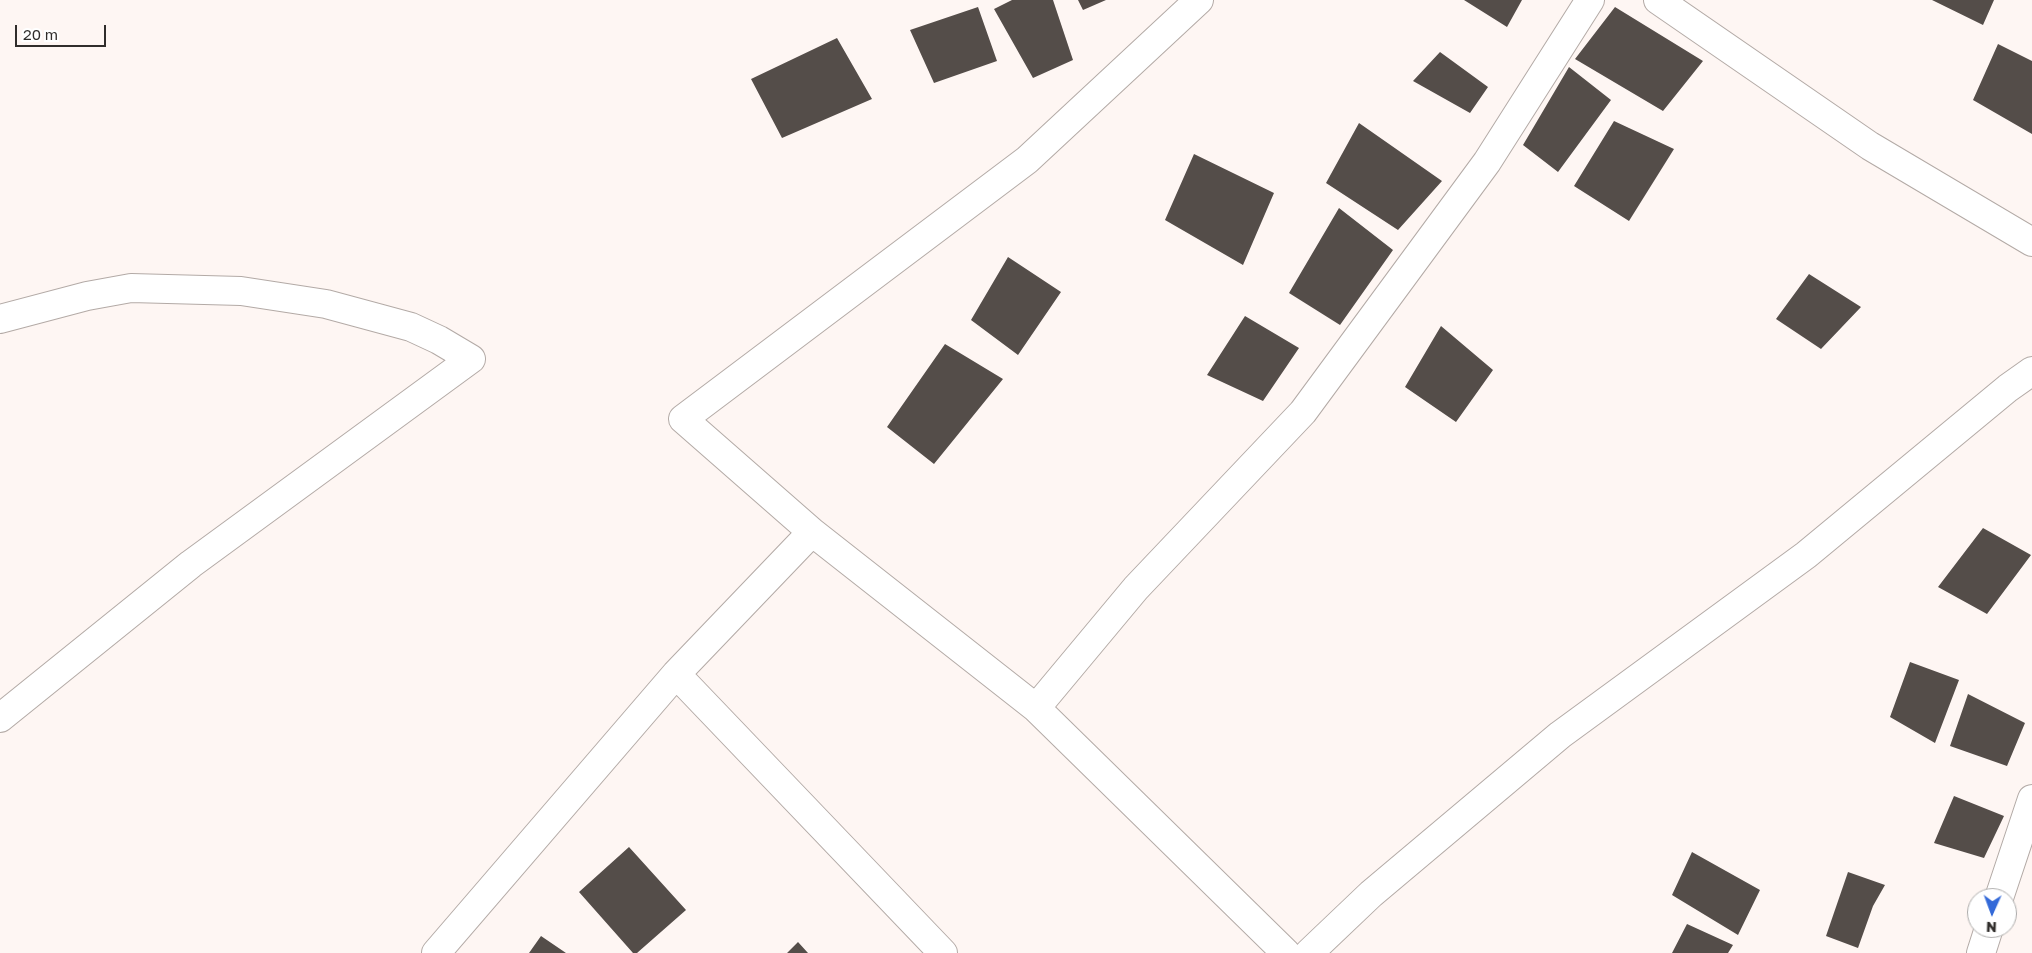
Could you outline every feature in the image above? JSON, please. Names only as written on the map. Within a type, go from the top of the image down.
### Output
[{"type":"street","points":[[1199,0],[1027,160],[683,419],[812,532],[1036,708],[1286,953]]},
{"type":"street","points":[[1036,708],[1136,588],[1303,412],[1487,162],[1590,0]]},
{"type":"street","points":[[1658,0],[1870,146],[2032,242]]},
{"type":"street","points":[[0,319],[87,296],[131,288],[241,291],[326,304],[411,327],[439,340],[471,359],[191,564],[0,718]]},
{"type":"street","points":[[1309,953],[1370,894],[1560,735],[1806,555],[2008,388],[2032,371]]},
{"type":"street","points":[[436,953],[676,674],[812,532]]},
{"type":"street","points":[[676,674],[942,953]]},
{"type":"street","points":[[2002,888],[2032,799]]},
{"type":"street","points":[[1981,953],[1986,938]]},
{"type":"building","points":[[1012,0],[1053,0],[1073,60],[1033,78],[994,9]]},
{"type":"building","points":[[1078,0],[1106,0],[1083,10]]},
{"type":"building","points":[[1464,0],[1522,0],[1507,27]]},
{"type":"building","points":[[1932,0],[1994,0],[1983,25]]},
{"type":"building","points":[[978,7],[997,61],[934,83],[910,30]]},
{"type":"building","points":[[1615,7],[1703,61],[1663,111],[1575,59]]},
{"type":"building","points":[[837,38],[872,99],[782,138],[751,79]]},
{"type":"building","points":[[1998,44],[2032,61],[2032,134],[1973,100]]},
{"type":"building","points":[[1440,52],[1488,87],[1470,113],[1413,81]]},
{"type":"building","points":[[1569,67],[1611,100],[1558,172],[1523,145]]},
{"type":"building","points":[[1614,121],[1674,149],[1629,221],[1574,186]]},
{"type":"building","points":[[1359,123],[1442,181],[1398,230],[1326,183]]},
{"type":"building","points":[[1194,154],[1274,193],[1243,265],[1165,220]]},
{"type":"building","points":[[1339,208],[1393,250],[1340,325],[1289,293]]},
{"type":"building","points":[[1008,257],[1061,292],[1018,355],[971,320]]},
{"type":"building","points":[[1809,274],[1861,307],[1821,349],[1776,319]]},
{"type":"building","points":[[1245,316],[1299,348],[1263,401],[1207,375]]},
{"type":"building","points":[[1441,326],[1493,370],[1456,422],[1405,387]]},
{"type":"building","points":[[945,344],[1003,379],[934,464],[887,427]]},
{"type":"building","points":[[1983,528],[2031,555],[1987,614],[1938,587]]},
{"type":"building","points":[[1910,662],[1959,680],[1935,743],[1890,717]]},
{"type":"building","points":[[1968,694],[2025,723],[2007,766],[1950,746]]},
{"type":"building","points":[[1954,796],[2004,816],[1984,858],[1934,843]]},
{"type":"building","points":[[629,847],[686,910],[637,953],[633,953],[579,892]]},
{"type":"building","points":[[1692,852],[1760,890],[1738,935],[1672,895]]},
{"type":"building","points":[[1848,872],[1885,885],[1873,906],[1858,948],[1826,936]]},
{"type":"building","points":[[1687,924],[1733,945],[1728,953],[1672,953]]},
{"type":"building","points":[[541,936],[566,953],[529,953]]},
{"type":"building","points":[[798,942],[808,953],[787,953]]}]
